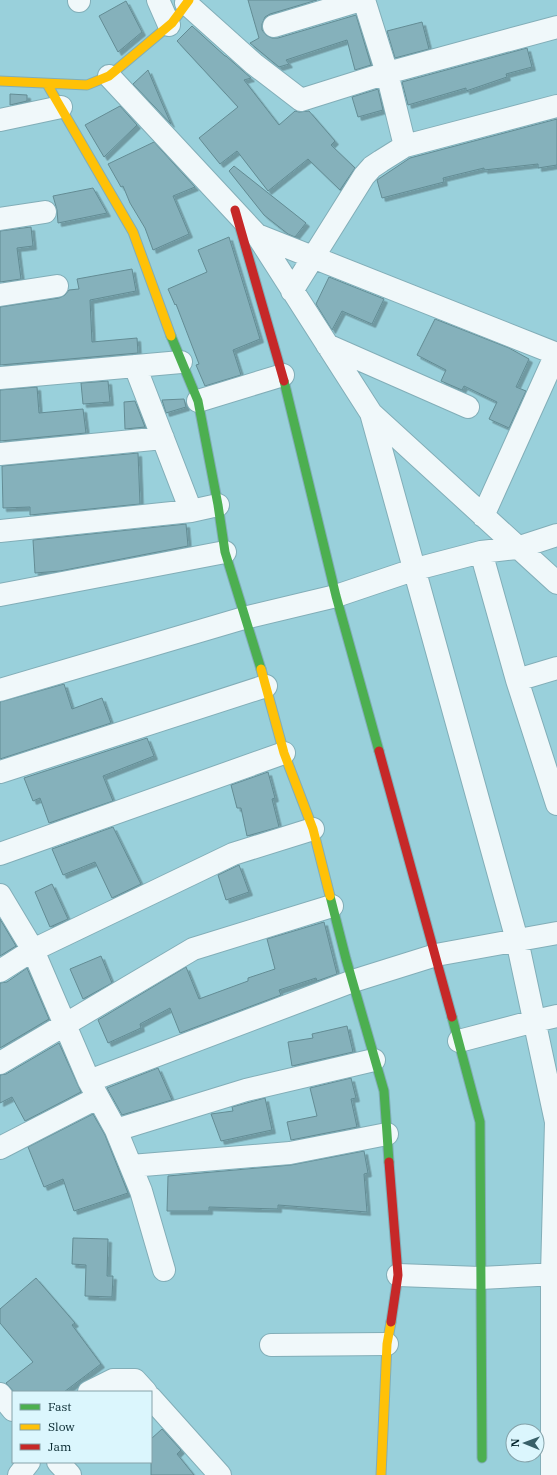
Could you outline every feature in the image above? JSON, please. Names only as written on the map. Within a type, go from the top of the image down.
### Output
[{"type":"street","points":[[158,0],[169,25]]},
{"type":"street","points":[[274,26],[361,0]]},
{"type":"street","points":[[364,0],[387,73],[405,146]]},
{"type":"street","points":[[0,81],[87,85],[110,76],[169,25],[187,2],[254,64],[301,100],[387,73],[557,27]]},
{"type":"street","points":[[110,76],[257,235],[372,413],[517,548],[557,583]]},
{"type":"street","points":[[47,84],[133,232],[181,362],[198,400],[218,505],[225,552],[266,686],[284,753],[313,829],[332,906],[374,1060],[384,1091],[398,1275],[387,1344],[381,1475]]},
{"type":"street","points":[[292,290],[364,176],[372,167],[405,146],[557,106]]},
{"type":"street","points":[[0,120],[61,107]]},
{"type":"street","points":[[235,210],[283,375],[336,596],[436,955],[480,1122],[482,1458]]},
{"type":"street","points":[[0,219],[45,212]]},
{"type":"street","points":[[257,235],[557,354],[483,516]]},
{"type":"street","points":[[0,295],[57,286]]},
{"type":"street","points":[[327,345],[468,407]]},
{"type":"street","points":[[0,378],[181,362]]},
{"type":"street","points":[[136,366],[191,511]]},
{"type":"street","points":[[198,400],[283,375]]},
{"type":"street","points":[[372,413],[517,940],[556,1122],[552,1475]]},
{"type":"street","points":[[0,454],[163,438]]},
{"type":"street","points":[[0,531],[191,511],[218,505]]},
{"type":"street","points":[[0,690],[244,618],[336,596],[416,569],[481,552],[517,548],[557,535]]},
{"type":"street","points":[[0,595],[225,552]]},
{"type":"street","points":[[481,552],[517,680],[557,804]]},
{"type":"street","points":[[517,680],[557,668]]},
{"type":"street","points":[[0,772],[266,686]]},
{"type":"street","points":[[0,854],[284,753]]},
{"type":"street","points":[[0,971],[33,950],[233,854],[313,829]]},
{"type":"street","points":[[0,895],[33,950],[93,1090],[116,1130],[141,1190],[164,1270]]},
{"type":"street","points":[[0,1063],[193,949],[332,906]]},
{"type":"street","points":[[0,1148],[93,1090],[353,981],[436,955],[557,933]]},
{"type":"street","points":[[459,1041],[557,1016]]},
{"type":"street","points":[[116,1130],[246,1090],[374,1060]]},
{"type":"street","points":[[131,1166],[290,1153],[387,1134]]},
{"type":"street","points":[[398,1275],[480,1278],[554,1274]]},
{"type":"street","points":[[271,1344],[387,1344]]},
{"type":"street","points":[[91,1391],[113,1380],[135,1380],[145,1391]]},
{"type":"street","points":[[0,1394],[12,1409]]},
{"type":"street","points":[[152,1399],[220,1475]]},
{"type":"street","points":[[20,1475],[28,1463]]},
{"type":"street","points":[[59,1463],[70,1475]]},
{"type":"building","points":[[248,0],[317,0],[270,14],[265,17],[262,24],[262,30],[266,35],[272,38],[278,38],[356,15],[371,65],[355,70],[347,40],[286,60],[289,64],[279,67],[250,43],[259,38]]},
{"type":"building","points":[[126,1],[142,32],[118,52],[99,16]]},
{"type":"building","points":[[422,22],[429,49],[395,58],[387,31]]},
{"type":"building","points":[[192,26],[251,78],[244,80],[279,125],[295,111],[309,111],[335,141],[331,145],[355,168],[340,190],[308,159],[268,191],[237,151],[220,164],[199,138],[238,107],[177,41]]},
{"type":"building","points":[[527,48],[532,67],[506,74],[507,77],[466,91],[466,88],[408,105],[402,82]]},
{"type":"building","points":[[148,70],[161,101],[171,124],[133,84]]},
{"type":"building","points":[[378,89],[383,110],[358,117],[352,97]]},
{"type":"building","points":[[10,94],[27,95],[27,101],[10,105]]},
{"type":"building","points":[[120,106],[137,125],[104,157],[85,125]]},
{"type":"building","points":[[557,119],[557,165],[538,168],[538,164],[484,170],[484,168],[443,178],[444,182],[382,198],[377,180],[410,158]]},
{"type":"building","points":[[154,142],[195,187],[173,196],[189,234],[153,250],[145,228],[130,203],[123,186],[121,187],[108,164]]},
{"type":"building","points":[[234,166],[306,223],[295,237],[288,234],[264,215],[229,171]]},
{"type":"building","points":[[93,188],[107,213],[58,223],[57,210],[53,196]]},
{"type":"building","points":[[31,227],[33,246],[17,248],[21,279],[0,282],[0,231]]},
{"type":"building","points":[[229,237],[260,339],[233,350],[241,375],[205,386],[196,365],[199,364],[176,304],[175,305],[168,289],[207,272],[198,250]]},
{"type":"building","points":[[132,269],[136,291],[90,300],[92,342],[137,338],[138,353],[0,365],[0,307],[59,298],[65,295],[69,290],[79,289],[77,279]]},
{"type":"building","points":[[329,277],[384,299],[372,324],[342,311],[332,330],[316,304]]},
{"type":"building","points":[[435,319],[509,348],[529,359],[516,387],[526,391],[509,428],[489,419],[497,402],[464,386],[462,390],[441,381],[446,370],[417,355]]},
{"type":"building","points":[[108,381],[110,402],[83,404],[81,383]]},
{"type":"building","points":[[37,387],[39,413],[83,409],[86,433],[0,441],[0,390]]},
{"type":"building","points":[[184,399],[186,407],[166,413],[162,400]]},
{"type":"building","points":[[135,401],[145,427],[125,429],[124,402]]},
{"type":"building","points":[[138,453],[140,504],[30,515],[30,507],[3,508],[2,466]]},
{"type":"building","points":[[186,524],[188,546],[60,571],[35,573],[33,540]]},
{"type":"building","points":[[64,684],[72,709],[102,698],[111,723],[0,759],[0,702]]},
{"type":"building","points":[[147,738],[154,756],[103,776],[113,801],[49,823],[40,798],[33,801],[24,778]]},
{"type":"building","points":[[268,772],[275,798],[272,799],[279,827],[247,836],[241,808],[237,808],[231,785]]},
{"type":"building","points":[[113,827],[141,884],[112,898],[95,862],[63,875],[52,849]]},
{"type":"building","points":[[239,865],[249,892],[226,900],[218,875]]},
{"type":"building","points":[[52,884],[68,919],[50,927],[35,892]]},
{"type":"building","points":[[0,919],[16,946],[0,956]]},
{"type":"building","points":[[324,922],[337,974],[317,981],[316,978],[279,990],[281,995],[180,1033],[170,1008],[140,1024],[141,1028],[108,1043],[98,1020],[186,967],[199,999],[248,981],[248,978],[275,969],[267,939]]},
{"type":"building","points":[[101,956],[112,983],[83,999],[70,969]]},
{"type":"building","points":[[27,968],[49,1019],[0,1048],[0,983],[7,982]]},
{"type":"building","points":[[347,1026],[353,1052],[292,1066],[288,1042],[313,1038],[312,1034]]},
{"type":"building","points":[[59,1043],[81,1092],[25,1121],[12,1097],[0,1103],[0,1075],[6,1074]]},
{"type":"building","points":[[158,1068],[172,1100],[122,1115],[107,1088]]},
{"type":"building","points":[[351,1078],[356,1098],[351,1099],[357,1127],[291,1140],[287,1122],[317,1116],[310,1088]]},
{"type":"building","points":[[265,1098],[272,1130],[221,1141],[211,1114],[233,1111],[232,1107]]},
{"type":"building","points":[[93,1114],[105,1135],[128,1193],[74,1211],[63,1179],[44,1187],[28,1147]]},
{"type":"building","points":[[364,1151],[368,1173],[364,1174],[367,1212],[278,1205],[278,1209],[209,1207],[209,1211],[167,1211],[168,1176],[291,1165]]},
{"type":"building","points":[[73,1238],[108,1239],[107,1276],[113,1276],[112,1297],[85,1296],[86,1265],[72,1264]]},
{"type":"building","points":[[36,1278],[75,1323],[72,1325],[101,1364],[65,1391],[13,1391],[6,1383],[33,1362],[0,1323],[0,1309]]},
{"type":"building","points":[[162,1429],[181,1450],[177,1454],[194,1475],[151,1475],[152,1438]]},
{"type":"traffic: fast","points":[[171,336],[198,401],[218,505],[225,552],[261,669]]},
{"type":"traffic: fast","points":[[284,381],[336,596],[379,751]]},
{"type":"traffic: fast","points":[[330,896],[346,959],[384,1091],[389,1162]]},
{"type":"traffic: fast","points":[[452,1017],[480,1122],[482,1458]]},
{"type":"traffic: slow","points":[[0,81],[87,85],[109,76],[172,23],[189,0]]},
{"type":"traffic: slow","points":[[47,84],[133,232],[171,336]]},
{"type":"traffic: slow","points":[[261,669],[284,753],[313,829],[330,896]]},
{"type":"traffic: slow","points":[[381,1475],[387,1344],[391,1322]]},
{"type":"traffic: jam","points":[[235,210],[284,381]]},
{"type":"traffic: jam","points":[[379,751],[452,1017]]},
{"type":"traffic: jam","points":[[389,1162],[398,1275],[391,1322]]}]
